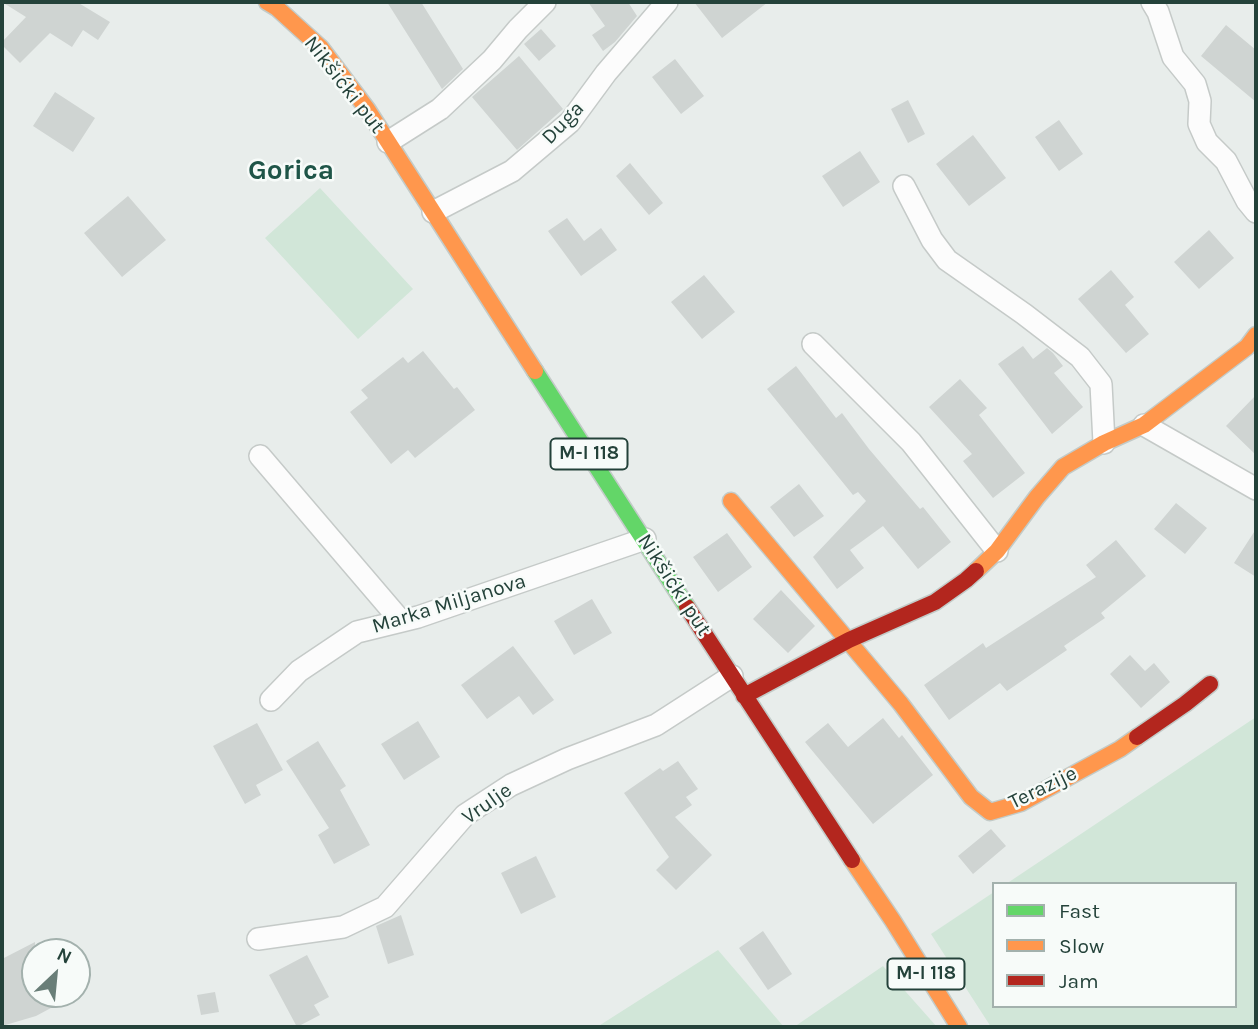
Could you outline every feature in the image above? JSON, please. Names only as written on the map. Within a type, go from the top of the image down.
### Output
[{"type":"street","name":"Nikšićki put","points":[[388,142],[440,109],[492,60],[545,2]]},
{"type":"street","name":"Duga","points":[[433,212],[512,171],[570,122],[606,73],[667,2]]},
{"type":"street","points":[[1152,2],[1173,57],[1195,84],[1200,101],[1199,124],[1207,142],[1226,161],[1247,201],[1256,212]]},
{"type":"street","name":"Nikšićki put","points":[[275,4],[321,48],[367,109],[960,1027]]},
{"type":"street","points":[[904,186],[932,240],[947,260],[1080,357],[1101,384],[1104,443]]},
{"type":"street","points":[[744,696],[849,640],[934,602],[966,580],[997,551],[1063,467],[1104,443],[1144,425],[1247,347],[1256,335]]},
{"type":"street","points":[[813,344],[911,442],[997,551]]},
{"type":"street","points":[[1144,425],[1256,489]]},
{"type":"street","points":[[260,456],[401,621]]},
{"type":"street","name":"Terazije","points":[[731,501],[901,704],[971,797],[990,813],[1021,803],[1119,749],[1210,684]]},
{"type":"street","name":"Marka Miljanova","points":[[271,700],[299,671],[357,632],[418,617],[645,539]]},
{"type":"street","name":"Vrulje","points":[[258,939],[343,928],[385,907],[466,815],[511,785],[567,759],[656,724],[732,676]]},
{"type":"green space","points":[[320,188],[413,289],[358,339],[265,238]]},
{"type":"green space","points":[[1256,717],[1256,1027],[991,1027],[931,934],[992,893],[992,1008],[1237,1008],[1237,882],[1009,882]]},
{"type":"green space","points":[[718,950],[784,1027],[597,1027]]},
{"type":"green space","points":[[883,966],[937,1027],[794,1027]]},
{"type":"building","points":[[2,2],[77,2],[110,22],[98,40],[83,30],[72,47],[50,33],[20,63],[2,42],[26,17]]},
{"type":"building","points":[[387,2],[421,2],[463,69],[442,89]]},
{"type":"building","points":[[588,2],[628,2],[637,16],[615,42],[603,51],[592,35],[605,26]]},
{"type":"building","points":[[694,2],[768,2],[722,38]]},
{"type":"building","points":[[1226,25],[1256,50],[1256,102],[1201,56]]},
{"type":"building","points":[[541,29],[556,46],[539,61],[524,44]]},
{"type":"building","points":[[519,56],[563,109],[517,150],[472,97]]},
{"type":"building","points":[[675,59],[704,96],[681,114],[652,77]]},
{"type":"building","points":[[55,92],[95,118],[73,152],[33,126]]},
{"type":"building","points":[[908,100],[925,134],[908,143],[891,109]]},
{"type":"building","points":[[1059,120],[1083,154],[1059,171],[1035,137]]},
{"type":"building","points":[[973,135],[1006,178],[969,206],[936,164]]},
{"type":"building","points":[[860,151],[880,182],[843,207],[822,176]]},
{"type":"building","points":[[630,163],[663,203],[649,215],[616,176]]},
{"type":"building","points":[[128,196],[166,240],[122,277],[84,233]]},
{"type":"building","points":[[567,218],[584,241],[601,228],[617,250],[581,276],[548,231]]},
{"type":"building","points":[[1209,230],[1234,258],[1199,289],[1174,262]]},
{"type":"building","points":[[1111,270],[1134,297],[1125,305],[1149,334],[1126,353],[1078,299]]},
{"type":"building","points":[[704,275],[735,312],[702,339],[671,302]]},
{"type":"building","points":[[1023,346],[1033,359],[1047,348],[1053,353],[1063,366],[1054,373],[1083,407],[1052,434],[998,364]]},
{"type":"building","points":[[423,351],[475,410],[415,458],[408,450],[391,464],[350,412],[368,398],[361,390],[403,357],[408,363]]},
{"type":"building","points":[[796,366],[836,418],[842,413],[869,449],[920,509],[923,507],[951,542],[918,569],[883,526],[850,550],[864,568],[837,589],[813,557],[866,501],[858,492],[853,495],[767,389]]},
{"type":"building","points":[[960,379],[987,408],[979,415],[1025,473],[993,498],[963,461],[972,454],[929,407]]},
{"type":"building","points":[[1256,395],[1256,455],[1226,426]]},
{"type":"building","points":[[799,484],[824,516],[794,537],[770,507]]},
{"type":"building","points":[[1176,503],[1207,528],[1185,554],[1154,529]]},
{"type":"building","points":[[1256,529],[1256,577],[1234,563]]},
{"type":"building","points":[[727,533],[752,567],[718,592],[693,557]]},
{"type":"building","points":[[1116,540],[1146,576],[1101,613],[1105,618],[1064,646],[1067,650],[1007,691],[1000,683],[949,720],[924,685],[983,643],[986,648],[1096,577],[1086,565]]},
{"type":"building","points":[[781,590],[815,626],[788,653],[753,619]]},
{"type":"building","points":[[592,599],[612,633],[574,655],[554,621]]},
{"type":"building","points":[[513,646],[554,700],[533,715],[519,696],[487,719],[461,685]]},
{"type":"building","points":[[1130,655],[1145,671],[1154,663],[1170,682],[1141,708],[1110,674]]},
{"type":"building","points":[[883,718],[899,738],[902,735],[933,775],[873,824],[805,742],[828,723],[848,747]]},
{"type":"building","points":[[418,721],[440,757],[404,780],[381,744]]},
{"type":"building","points":[[257,723],[283,770],[256,785],[261,795],[245,804],[213,746]]},
{"type":"building","points":[[318,741],[346,786],[340,790],[370,845],[334,864],[318,835],[329,828],[286,761]]},
{"type":"building","points":[[678,761],[698,789],[686,797],[692,805],[675,817],[712,855],[676,890],[656,870],[669,857],[624,793],[660,768],[663,771]]},
{"type":"building","points":[[991,829],[1006,846],[973,874],[958,856]]},
{"type":"building","points":[[536,856],[556,897],[521,914],[501,873]]},
{"type":"building","points":[[401,915],[414,955],[388,964],[376,926]]},
{"type":"building","points":[[763,931],[792,974],[768,990],[739,948]]},
{"type":"building","points":[[21,949],[21,1008],[51,1008],[36,1016],[2,1026],[2,959]]},
{"type":"building","points":[[307,955],[329,997],[314,1005],[320,1015],[297,1027],[269,975]]},
{"type":"building","points":[[215,992],[219,1012],[201,1015],[197,995]]},
{"type":"traffic: fast","points":[[535,371],[687,607]]},
{"type":"traffic: slow","points":[[267,2],[321,48],[367,109],[535,371]]},
{"type":"traffic: slow","points":[[976,571],[997,551],[1063,467],[1104,443],[1144,425],[1247,347],[1256,335]]},
{"type":"traffic: slow","points":[[731,501],[901,704],[971,797],[990,812],[1021,803],[1137,737]]},
{"type":"traffic: slow","points":[[852,860],[959,1027]]},
{"type":"traffic: jam","points":[[744,696],[849,640],[935,602],[976,571]]},
{"type":"traffic: jam","points":[[687,607],[852,860]]},
{"type":"traffic: jam","points":[[1137,737],[1210,684]]},
{"type":"district","name":"Gorica","points":[[291,171]]}]
